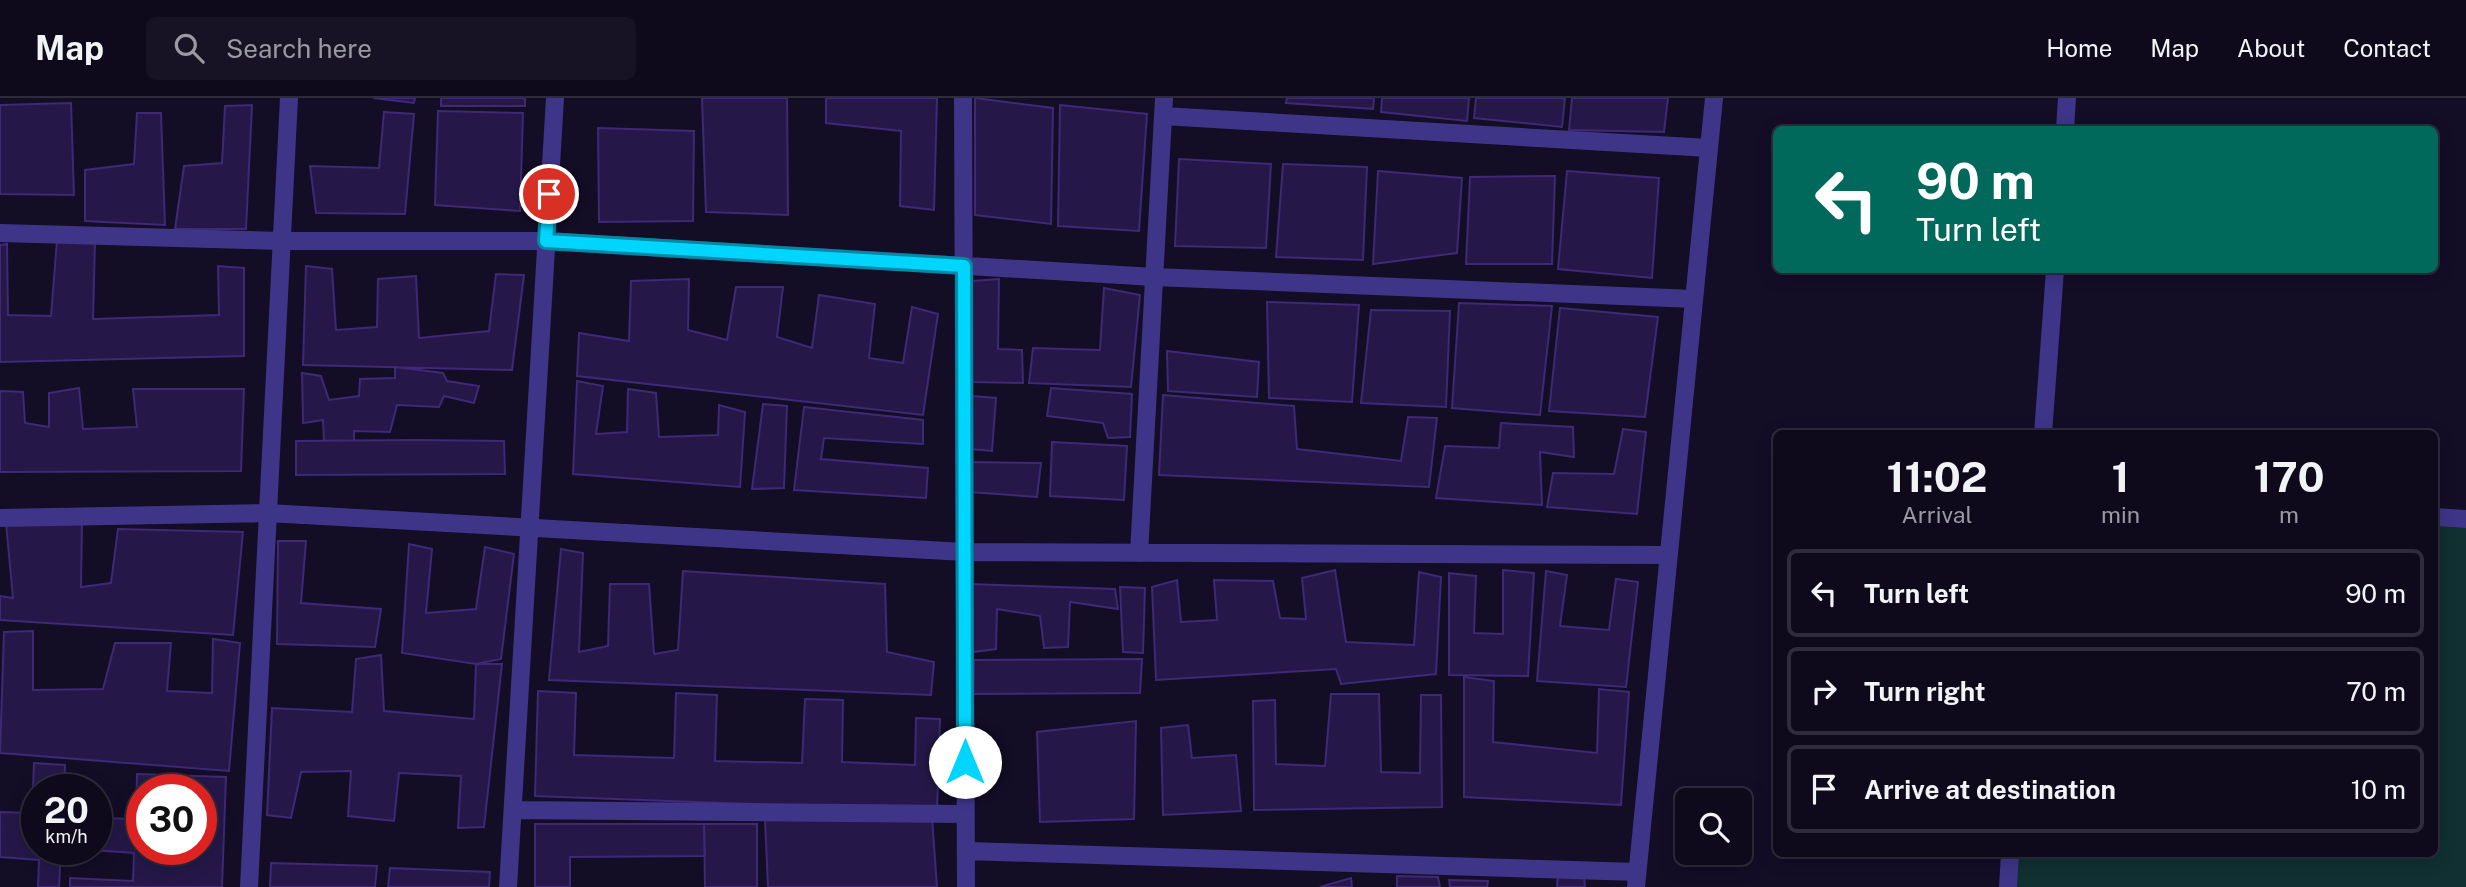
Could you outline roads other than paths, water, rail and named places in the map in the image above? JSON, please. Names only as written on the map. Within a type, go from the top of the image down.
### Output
[{"type":"street","points":[[249,887],[289,98]]},
{"type":"street","points":[[508,887],[555,98]]},
{"type":"street","points":[[963,98],[966,887]]},
{"type":"street","points":[[966,851],[1637,879],[1714,98]]},
{"type":"street","points":[[2065,126],[2067,98]]},
{"type":"street","points":[[1139,553],[1164,107],[1709,148]]},
{"type":"street","points":[[0,233],[282,240],[546,241],[1154,277],[1694,299]]},
{"type":"street","points":[[2043,430],[2055,273]]},
{"type":"street","points":[[0,518],[268,513],[965,552],[1669,555]]},
{"type":"street","points":[[2438,517],[2466,519]]},
{"type":"street","points":[[513,810],[965,814]]},
{"type":"street","points":[[2008,887],[2010,857]]}]
